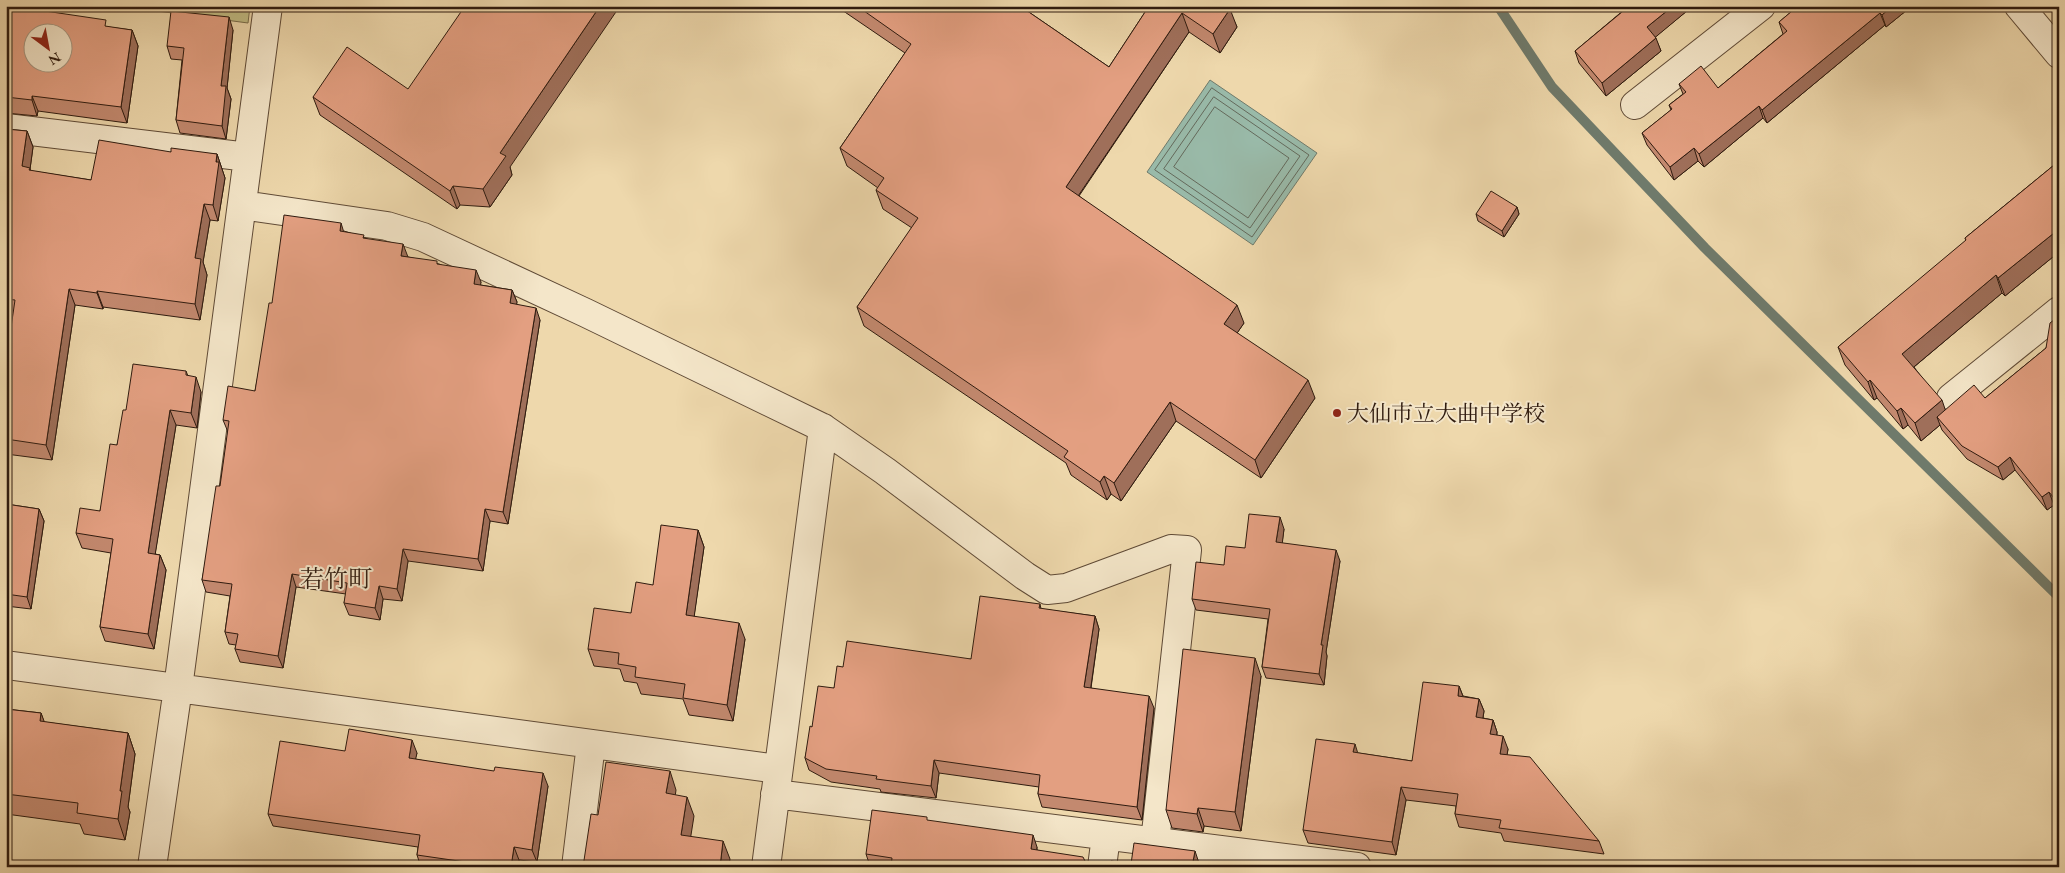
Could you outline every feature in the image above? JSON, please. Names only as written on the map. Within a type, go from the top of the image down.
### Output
[{"type":"street","points":[[152,867],[178,688],[268,6]]},
{"type":"street","points":[[1635,105],[1761,6]]},
{"type":"street","points":[[2019,6],[2059,54]]},
{"type":"street","points":[[6,128],[248,157]]},
{"type":"street","points":[[242,205],[387,226],[423,237],[586,313],[823,428],[1025,576],[1047,590],[1066,588],[1171,550],[1187,550],[1155,842]]},
{"type":"street","points":[[1951,398],[2059,311]]},
{"type":"street","points":[[766,867],[823,428]]},
{"type":"street","points":[[6,665],[591,744],[776,782],[1106,836],[1357,867]]},
{"type":"street","points":[[576,867],[591,744]]},
{"type":"street","points":[[1102,867],[1106,836]]},
{"type":"shaded area","points":[[120,6],[250,6],[248,23]]},
{"type":"water","points":[[1210,80],[1317,153],[1253,245],[1147,172]]},
{"type":"building","points":[[6,6],[46,6],[45,11],[106,20],[105,26],[132,30],[121,107],[32,96],[32,100],[6,97]]},
{"type":"building","points":[[465,6],[600,6],[500,153],[506,156],[483,189],[453,186],[450,191],[313,97],[347,47],[408,89]]},
{"type":"building","points":[[857,6],[1020,6],[1109,67],[1149,6],[1227,6],[1230,9],[1213,34],[1182,13],[1066,187],[1237,305],[1224,324],[1308,380],[1255,460],[1170,402],[1114,483],[1104,476],[1100,482],[1064,457],[1068,451],[857,307],[918,218],[876,190],[884,178],[840,148],[911,44]]},
{"type":"building","points":[[1628,6],[1673,6],[1647,27],[1656,38],[1602,83],[1575,51]]},
{"type":"building","points":[[1798,6],[1892,6],[1882,15],[1880,13],[1762,110],[1759,106],[1699,154],[1694,148],[1670,167],[1642,133],[1672,109],[1669,105],[1686,92],[1679,84],[1701,66],[1718,88],[1787,31],[1779,22]]},
{"type":"building","points":[[171,11],[229,17],[221,86],[226,86],[222,126],[176,120],[184,48],[167,46]]},
{"type":"building","points":[[6,129],[27,131],[22,166],[30,168],[29,170],[91,180],[99,140],[171,152],[171,148],[217,154],[216,162],[219,162],[213,205],[204,204],[195,258],[201,259],[195,304],[69,289],[46,445],[6,439],[6,362],[15,300],[6,299]]},
{"type":"building","points":[[2059,161],[2059,229],[1998,278],[1996,275],[1902,354],[1942,400],[1915,423],[1901,408],[1897,411],[1870,380],[1868,382],[1838,347],[1966,240],[1965,238]]},
{"type":"building","points":[[1491,191],[1517,207],[1502,231],[1476,214]]},
{"type":"building","points":[[284,215],[341,223],[340,231],[364,235],[363,238],[403,244],[401,256],[437,261],[437,264],[476,270],[474,284],[512,290],[510,303],[536,308],[503,512],[485,509],[478,559],[403,549],[397,589],[379,586],[375,608],[344,603],[347,583],[292,574],[278,656],[235,649],[238,634],[225,632],[232,584],[202,580],[216,486],[220,486],[229,421],[223,420],[228,386],[255,391],[269,303],[272,303]]},
{"type":"building","points":[[2059,316],[2059,504],[2049,492],[2042,497],[2010,457],[1998,467],[1962,446],[1937,417],[1974,385],[1985,398],[2046,348],[2050,323]]},
{"type":"building","points":[[133,364],[186,371],[186,375],[196,377],[191,413],[170,410],[148,553],[160,555],[148,634],[100,627],[113,539],[76,533],[80,508],[100,511],[110,444],[117,445],[123,410],[126,410]]},
{"type":"building","points":[[6,504],[39,509],[27,597],[6,594]]},
{"type":"building","points":[[1249,514],[1280,517],[1276,542],[1336,550],[1321,645],[1323,645],[1319,674],[1262,667],[1270,609],[1192,599],[1196,562],[1224,565],[1226,546],[1245,548]]},
{"type":"building","points":[[661,525],[698,530],[686,615],[739,623],[727,705],[683,698],[685,684],[635,677],[636,667],[618,664],[619,653],[588,649],[594,608],[631,613],[636,582],[653,585]]},
{"type":"building","points":[[980,596],[1040,604],[1039,608],[1095,616],[1084,687],[1149,696],[1137,807],[1038,794],[1040,775],[934,760],[931,786],[876,779],[877,776],[826,769],[805,758],[818,686],[834,688],[837,666],[843,667],[847,641],[971,659]]},
{"type":"building","points":[[1183,649],[1255,658],[1235,812],[1198,808],[1197,814],[1166,810]]},
{"type":"building","points":[[1423,682],[1459,686],[1458,696],[1479,699],[1476,717],[1493,720],[1490,734],[1503,736],[1500,754],[1530,757],[1599,841],[1499,828],[1501,820],[1455,814],[1458,794],[1401,787],[1392,842],[1303,830],[1316,739],[1355,744],[1353,752],[1412,761]]},
{"type":"building","points":[[6,709],[41,713],[40,721],[128,733],[118,819],[77,813],[78,803],[6,794]]},
{"type":"building","points":[[349,729],[412,740],[409,758],[494,771],[495,767],[543,773],[532,850],[514,847],[511,867],[500,867],[417,855],[420,835],[268,814],[280,741],[345,751]]},
{"type":"building","points":[[606,762],[670,771],[666,793],[687,797],[681,835],[723,841],[720,867],[583,867],[591,814],[598,815]]},
{"type":"building","points":[[872,810],[927,817],[927,820],[1033,835],[1031,849],[1083,857],[1088,867],[891,867],[892,858],[866,854]]},
{"type":"building","points":[[1134,843],[1195,851],[1192,867],[1106,867],[1111,861],[1131,864]]},
{"type":"waterway","points":[[1498,6],[1552,87],[1705,248],[2059,597]]},
{"type":"place","name":"大仙市立大曲中学校","points":[[1337,413]]},
{"type":"district","name":"若竹町","points":[[336,579]]}]
